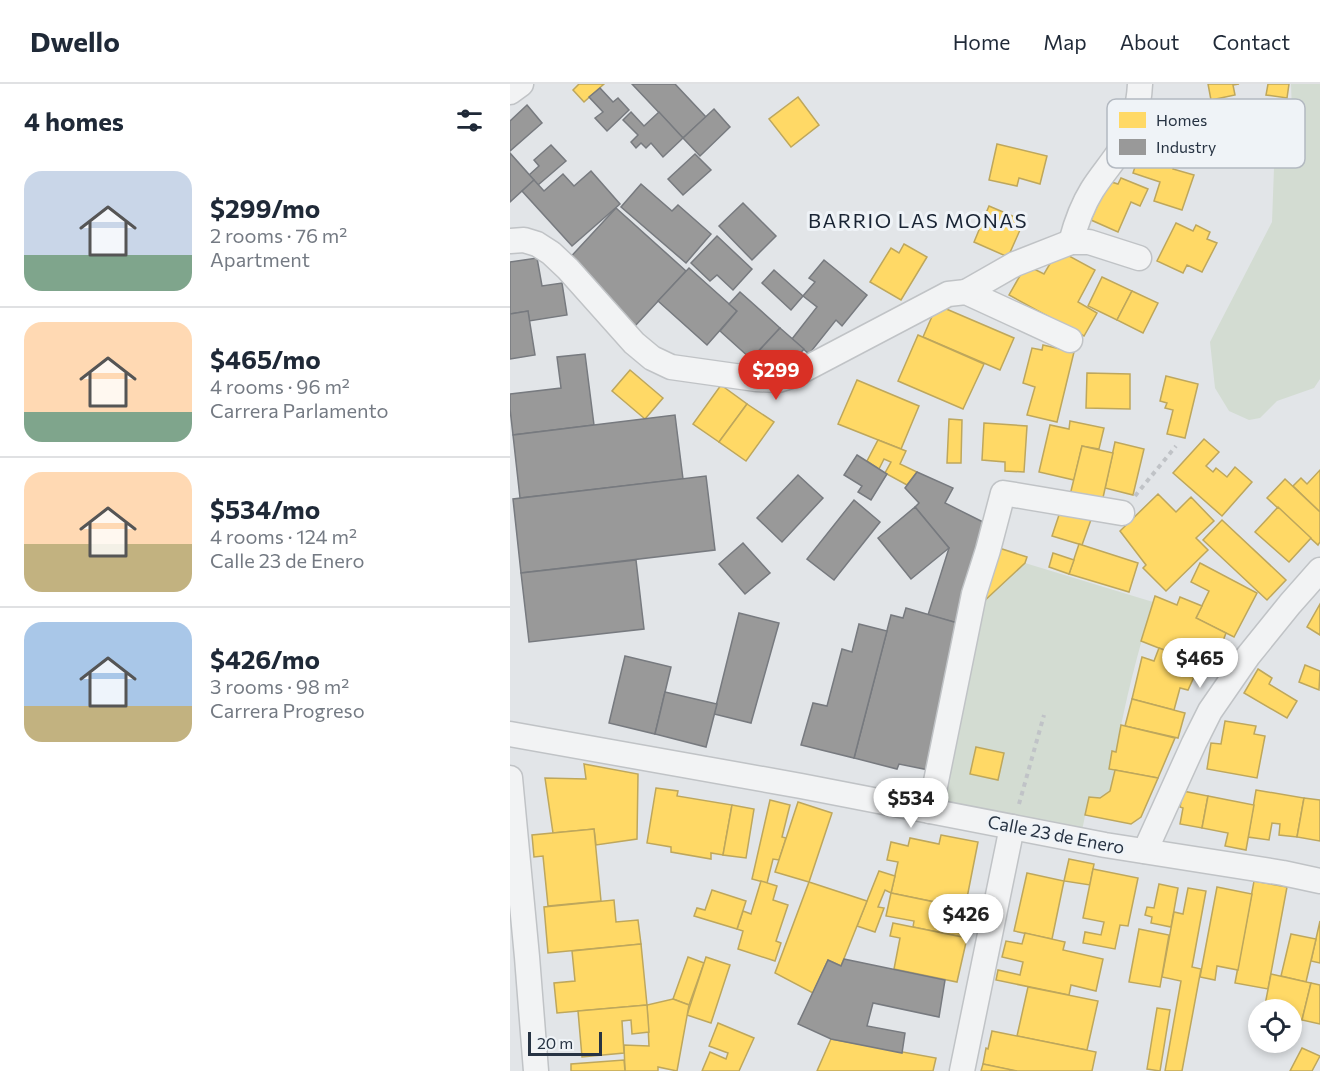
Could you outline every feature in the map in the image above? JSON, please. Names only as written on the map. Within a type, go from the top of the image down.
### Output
[{"type":"street","points":[[510,92],[520,84]]},
{"type":"street","points":[[1138,99],[1140,84]]},
{"type":"street","points":[[1071,242],[1076,221],[1091,191],[1107,167]]},
{"type":"street","points":[[510,241],[524,240],[537,244],[551,253],[634,343],[652,358],[671,367],[778,380],[794,375],[948,294],[966,292],[1015,264],[1071,242],[1089,242],[1139,258]]},
{"type":"street","points":[[966,292],[1070,340]]},
{"type":"street","points":[[930,811],[974,594],[1003,493],[1122,513]]},
{"type":"street","points":[[1145,851],[1210,711],[1248,656],[1320,570]]},
{"type":"street","name":"Calle 23 de Enero","points":[[510,734],[1012,827],[1320,881]]},
{"type":"street","points":[[510,778],[519,958],[536,1071]]},
{"type":"street","points":[[962,1071],[1012,827]]},
{"type":"path","points":[[1122,513],[1176,446]]},
{"type":"path","points":[[1012,827],[1044,715]]},
{"type":"shaded area","points":[[1291,84],[1320,84],[1320,379],[1314,388],[1277,401],[1260,418],[1249,420],[1229,411],[1215,388],[1210,342],[1272,222],[1274,168],[1305,168],[1305,99],[1292,99]]},
{"type":"shaded area","points":[[1025,563],[1153,602],[1132,676],[1116,752],[1112,751],[1115,770],[1110,791],[1100,798],[1089,797],[1080,840],[930,811],[981,604]]},
{"type":"building: Homes","points":[[579,84],[604,84],[584,102],[573,90]]},
{"type":"building: Homes","points":[[1208,84],[1239,84],[1233,85],[1235,95],[1211,99]]},
{"type":"building: Homes","points":[[1268,84],[1289,84],[1287,98],[1266,95]]},
{"type":"building: Homes","points":[[798,97],[819,125],[791,147],[769,119]]},
{"type":"building: Homes","points":[[997,144],[1047,156],[1040,184],[1019,178],[1017,186],[989,180]]},
{"type":"building: Homes","points":[[1135,168],[1173,168],[1194,175],[1182,210],[1154,201],[1160,182],[1133,173]]},
{"type":"building: Homes","points":[[1121,178],[1148,189],[1140,206],[1131,202],[1118,232],[1091,220],[1108,181],[1118,184]]},
{"type":"building: Homes","points":[[989,206],[1024,221],[1008,257],[974,242]]},
{"type":"building: Homes","points":[[1176,223],[1193,231],[1196,225],[1210,232],[1207,239],[1217,243],[1202,272],[1187,265],[1183,273],[1157,261]]},
{"type":"building: Homes","points":[[904,244],[927,257],[901,300],[870,282],[891,248],[899,253]]},
{"type":"building: Homes","points":[[1058,250],[1095,270],[1078,302],[1097,313],[1084,336],[1009,295],[1026,265],[1044,274]]},
{"type":"building: Homes","points":[[1102,277],[1132,291],[1117,320],[1088,306]]},
{"type":"building: Homes","points":[[1132,291],[1158,303],[1143,333],[1117,320]]},
{"type":"building: Homes","points":[[937,305],[1014,338],[1000,370],[923,337]]},
{"type":"building: Homes","points":[[918,335],[984,364],[963,409],[898,381]]},
{"type":"building: Homes","points":[[1043,345],[1074,352],[1057,422],[1027,415],[1035,387],[1023,383],[1032,348],[1042,350]]},
{"type":"building: Homes","points":[[630,370],[663,398],[645,419],[612,391]]},
{"type":"building: Homes","points":[[1087,373],[1130,374],[1130,409],[1086,408]]},
{"type":"building: Homes","points":[[1166,376],[1198,384],[1185,438],[1167,434],[1173,410],[1165,408],[1167,403],[1160,401]]},
{"type":"building: Homes","points":[[857,380],[919,406],[901,449],[838,424]]},
{"type":"building: Homes","points":[[721,385],[747,404],[719,442],[693,424]]},
{"type":"building: Homes","points":[[747,404],[774,422],[746,461],[719,442]]},
{"type":"building: Homes","points":[[949,419],[962,420],[961,463],[947,463]]},
{"type":"building: Homes","points":[[1070,421],[1104,428],[1099,449],[1082,446],[1074,480],[1039,472],[1050,425],[1069,429]]},
{"type":"building: Homes","points":[[984,423],[1027,426],[1024,472],[1005,471],[1005,462],[982,460]]},
{"type":"building: Homes","points":[[1204,439],[1219,452],[1206,466],[1213,472],[1216,468],[1227,477],[1235,467],[1252,482],[1222,516],[1173,473]]},
{"type":"building: Homes","points":[[878,440],[906,451],[900,464],[917,472],[907,485],[885,473],[891,462],[884,459],[879,469],[867,461]]},
{"type":"building: Homes","points":[[1115,442],[1144,449],[1133,495],[1105,488]]},
{"type":"building: Homes","points":[[1082,446],[1113,453],[1102,502],[1070,495]]},
{"type":"building: Homes","points":[[1320,470],[1320,512],[1293,486],[1301,478],[1307,484]]},
{"type":"building: Homes","points":[[1285,479],[1320,512],[1320,542],[1318,545],[1267,498]]},
{"type":"building: Homes","points":[[1158,494],[1176,512],[1191,497],[1214,521],[1196,538],[1208,550],[1166,591],[1143,568],[1146,565],[1120,531]]},
{"type":"building: Homes","points":[[1062,506],[1093,514],[1082,545],[1052,536]]},
{"type":"building: Homes","points":[[1278,507],[1311,538],[1289,562],[1255,532]]},
{"type":"building: Homes","points":[[1222,520],[1286,580],[1267,600],[1203,540]]},
{"type":"building: Homes","points":[[1079,544],[1138,563],[1129,592],[1069,574]]},
{"type":"building: Homes","points":[[996,547],[1027,557],[1025,563],[981,604]]},
{"type":"building: Homes","points":[[1053,553],[1074,560],[1069,574],[1049,567]]},
{"type":"building: Homes","points":[[1200,563],[1257,593],[1234,637],[1196,618],[1209,591],[1191,582]]},
{"type":"building: Homes","points":[[1155,596],[1177,605],[1180,597],[1202,606],[1196,618],[1226,633],[1212,669],[1141,641]]},
{"type":"building: Homes","points":[[1320,604],[1320,635],[1307,627]]},
{"type":"building: Homes","points":[[1159,648],[1200,664],[1188,690],[1180,688],[1174,710],[1132,699],[1142,657],[1154,661]]},
{"type":"building: Homes","points":[[1305,665],[1320,671],[1319,690],[1299,682]]},
{"type":"building: Homes","points":[[1258,669],[1272,678],[1269,684],[1297,701],[1287,718],[1244,693]]},
{"type":"building: Homes","points":[[1132,699],[1185,713],[1178,738],[1125,726]]},
{"type":"building: Homes","points":[[1225,721],[1256,726],[1254,734],[1265,736],[1257,778],[1207,769],[1211,743],[1221,744]]},
{"type":"building: Homes","points":[[1121,725],[1175,738],[1158,778],[1109,769],[1112,751],[1116,752]]},
{"type":"building: Homes","points":[[976,747],[1004,753],[998,780],[970,774]]},
{"type":"building: Homes","points":[[584,764],[638,774],[637,839],[596,845],[594,829],[553,833],[545,778],[586,779]]},
{"type":"building: Homes","points":[[1115,770],[1158,778],[1141,817],[1131,824],[1085,815],[1089,797],[1100,798],[1110,791]]},
{"type":"building: Homes","points":[[656,788],[678,791],[677,796],[732,805],[723,855],[711,853],[711,859],[671,852],[671,847],[647,843]]},
{"type":"building: Homes","points":[[1256,790],[1304,798],[1297,837],[1279,835],[1280,824],[1272,823],[1269,840],[1248,837]]},
{"type":"building: Homes","points":[[1183,791],[1208,796],[1202,828],[1180,824]]},
{"type":"building: Homes","points":[[1208,796],[1254,805],[1246,850],[1225,846],[1228,833],[1202,828]]},
{"type":"building: Homes","points":[[1304,798],[1320,800],[1320,841],[1297,837]]},
{"type":"building: Homes","points":[[770,800],[790,805],[782,837],[786,838],[779,860],[773,859],[767,883],[752,879]]},
{"type":"building: Homes","points":[[798,802],[832,813],[809,882],[775,872]]},
{"type":"building: Homes","points":[[732,805],[754,809],[746,858],[723,855]]},
{"type":"building: Homes","points":[[594,829],[601,901],[548,906],[543,856],[534,857],[532,835]]},
{"type":"building: Homes","points":[[941,835],[978,842],[965,908],[891,893],[898,862],[887,860],[891,842],[908,846],[910,838],[939,844]]},
{"type":"building: Homes","points":[[1069,859],[1094,864],[1090,885],[1064,881]]},
{"type":"building: Homes","points":[[1093,869],[1138,878],[1128,926],[1120,925],[1115,949],[1083,943],[1085,932],[1101,935],[1104,922],[1083,918]]},
{"type":"building: Homes","points":[[879,871],[895,876],[891,893],[885,890],[878,907],[884,908],[875,932],[857,926]]},
{"type":"building: Homes","points":[[1027,873],[1064,881],[1052,939],[1014,931]]},
{"type":"building: Homes","points":[[761,881],[777,886],[773,900],[788,905],[776,941],[781,943],[775,961],[738,949],[743,931],[737,929],[743,911],[751,914]]},
{"type":"building: Homes","points":[[1254,881],[1287,887],[1268,989],[1235,983]]},
{"type":"building: Homes","points":[[809,882],[867,901],[841,966],[828,960],[813,993],[775,973]]},
{"type":"building: Homes","points":[[1159,884],[1178,888],[1171,927],[1151,923],[1152,917],[1145,915],[1147,907],[1154,908]]},
{"type":"building: Homes","points":[[1217,887],[1252,894],[1238,970],[1217,966],[1215,980],[1200,977]]},
{"type":"building: Homes","points":[[1188,888],[1206,891],[1192,967],[1201,969],[1182,1071],[1165,1071],[1181,981],[1162,977],[1174,912],[1183,914]]},
{"type":"building: Homes","points":[[712,890],[746,901],[737,929],[694,916],[697,908],[705,910]]},
{"type":"building: Homes","points":[[891,893],[973,910],[967,938],[913,927],[914,921],[886,916]]},
{"type":"building: Homes","points":[[614,900],[616,922],[638,920],[641,944],[548,953],[544,907]]},
{"type":"building: Homes","points":[[1320,921],[1320,963],[1311,961]]},
{"type":"building: Homes","points":[[893,923],[967,938],[957,982],[894,969],[900,938],[890,936]]},
{"type":"building: Homes","points":[[1139,929],[1169,935],[1160,987],[1129,982]]},
{"type":"building: Homes","points":[[1025,933],[1065,942],[1063,950],[1103,959],[1096,991],[1071,985],[1069,995],[996,980],[998,970],[1020,975],[1023,962],[1002,957],[1006,941],[1022,944]]},
{"type":"building: Homes","points":[[1291,934],[1316,939],[1306,982],[1281,976]]},
{"type":"building: Homes","points":[[641,944],[647,1005],[557,1013],[554,983],[575,981],[572,951]]},
{"type":"building: Homes","points":[[688,957],[704,963],[689,1005],[673,999]]},
{"type":"building: Homes","points":[[706,957],[730,965],[711,1023],[687,1015]]},
{"type":"building: Homes","points":[[1271,974],[1311,983],[1302,1020],[1302,999],[1266,999]]},
{"type":"building: Homes","points":[[1311,983],[1320,985],[1320,1024],[1302,1020]]},
{"type":"building: Homes","points":[[1028,987],[1098,1001],[1087,1050],[1017,1036]]},
{"type":"building: Homes","points":[[673,999],[689,1005],[677,1071],[658,1067],[658,1071],[625,1071],[624,1045],[649,1046],[647,1005]]},
{"type":"building: Homes","points":[[647,1005],[649,1032],[632,1034],[631,1020],[622,1021],[624,1053],[582,1057],[578,1011]]},
{"type":"building: Homes","points":[[1157,1008],[1170,1010],[1160,1071],[1147,1069]]},
{"type":"building: Homes","points":[[718,1023],[754,1038],[739,1071],[702,1071],[710,1052],[726,1059],[728,1053],[709,1046]]},
{"type":"building: Homes","points":[[992,1031],[1096,1052],[1092,1071],[1015,1071],[983,1064]]},
{"type":"building: Homes","points":[[831,1039],[936,1058],[933,1071],[817,1071]]},
{"type":"building: Homes","points":[[1302,1048],[1320,1056],[1312,1071],[1290,1071],[1299,1053],[1302,1053]]},
{"type":"building: Homes","points":[[624,1060],[625,1071],[571,1071],[571,1064]]},
{"type":"building: Homes","points":[[983,1064],[1017,1071],[981,1071]]},
{"type":"building: Industry","points":[[632,84],[675,84],[706,117],[683,138]]},
{"type":"building: Industry","points":[[600,88],[613,102],[618,98],[629,110],[607,131],[595,118],[603,112],[589,97]]},
{"type":"building: Industry","points":[[527,105],[542,123],[510,151],[510,121]]},
{"type":"building: Industry","points":[[714,109],[730,127],[700,156],[683,138]]},
{"type":"building: Industry","points":[[631,112],[644,126],[659,112],[683,138],[663,157],[651,143],[646,148],[641,143],[636,148],[631,142],[638,135],[623,120]]},
{"type":"building: Industry","points":[[551,145],[566,161],[538,185],[529,175],[539,166],[534,160]]},
{"type":"building: Industry","points":[[510,153],[534,180],[510,202]]},
{"type":"building: Industry","points":[[695,154],[711,170],[683,195],[668,179]]},
{"type":"building: Industry","points":[[591,171],[620,204],[572,246],[522,191],[534,180],[544,191],[563,174],[574,186]]},
{"type":"building: Industry","points":[[641,184],[672,211],[678,205],[711,234],[686,263],[621,207]]},
{"type":"building: Industry","points":[[743,203],[776,236],[752,260],[719,226]]},
{"type":"building: Industry","points":[[616,208],[686,271],[635,326],[565,263]]},
{"type":"building: Industry","points":[[717,236],[752,269],[733,290],[717,275],[710,281],[691,263]]},
{"type":"building: Industry","points":[[537,258],[542,286],[562,283],[567,315],[529,321],[528,311],[510,314],[510,262]]},
{"type":"building: Industry","points":[[824,260],[867,295],[842,326],[836,320],[809,354],[792,339],[817,307],[803,296],[815,282],[809,278]]},
{"type":"building: Industry","points":[[689,268],[737,311],[707,345],[658,301]]},
{"type":"building: Industry","points":[[774,270],[803,296],[791,310],[762,283]]},
{"type":"building: Industry","points":[[740,292],[780,328],[751,359],[720,331],[737,311],[729,304]]},
{"type":"building: Industry","points":[[528,311],[535,355],[510,359],[510,314]]},
{"type":"building: Industry","points":[[780,328],[804,349],[785,370],[773,371],[755,355]]},
{"type":"building: Industry","points":[[585,354],[594,425],[513,435],[510,394],[561,388],[557,357]]},
{"type":"building: Industry","points":[[675,415],[683,479],[520,498],[513,435]]},
{"type":"building: Industry","points":[[857,455],[887,474],[871,500],[858,492],[862,486],[844,475]]},
{"type":"building: Industry","points":[[917,472],[953,488],[945,503],[985,523],[961,624],[928,615],[949,548],[915,507],[919,503],[905,488]]},
{"type":"building: Industry","points":[[798,475],[823,498],[782,542],[757,518]]},
{"type":"building: Industry","points":[[706,476],[715,550],[521,573],[513,499]]},
{"type":"building: Industry","points":[[854,500],[880,522],[834,580],[807,559]]},
{"type":"building: Industry","points":[[915,507],[949,548],[911,579],[878,538]]},
{"type":"building: Industry","points":[[743,543],[770,573],[745,594],[719,564]]},
{"type":"building: Industry","points":[[636,560],[644,629],[529,642],[521,573]]},
{"type":"building: Industry","points":[[906,608],[961,624],[929,770],[899,764],[897,769],[854,758],[891,615],[903,618]]},
{"type":"building: Industry","points":[[739,613],[779,623],[751,723],[714,714]]},
{"type":"building: Industry","points":[[859,624],[887,631],[854,758],[801,745],[813,703],[827,706],[842,649],[852,652]]},
{"type":"building: Industry","points":[[625,656],[671,667],[655,734],[609,723]]},
{"type":"building: Industry","points":[[665,692],[717,704],[706,747],[655,734]]},
{"type":"building: Industry","points":[[844,959],[945,980],[939,1017],[873,1003],[867,1026],[905,1033],[902,1053],[831,1039],[798,1024],[828,960],[841,966]]},
{"type":"district","name":"BARRIO LAS MONAS","points":[[918,221]]}]
